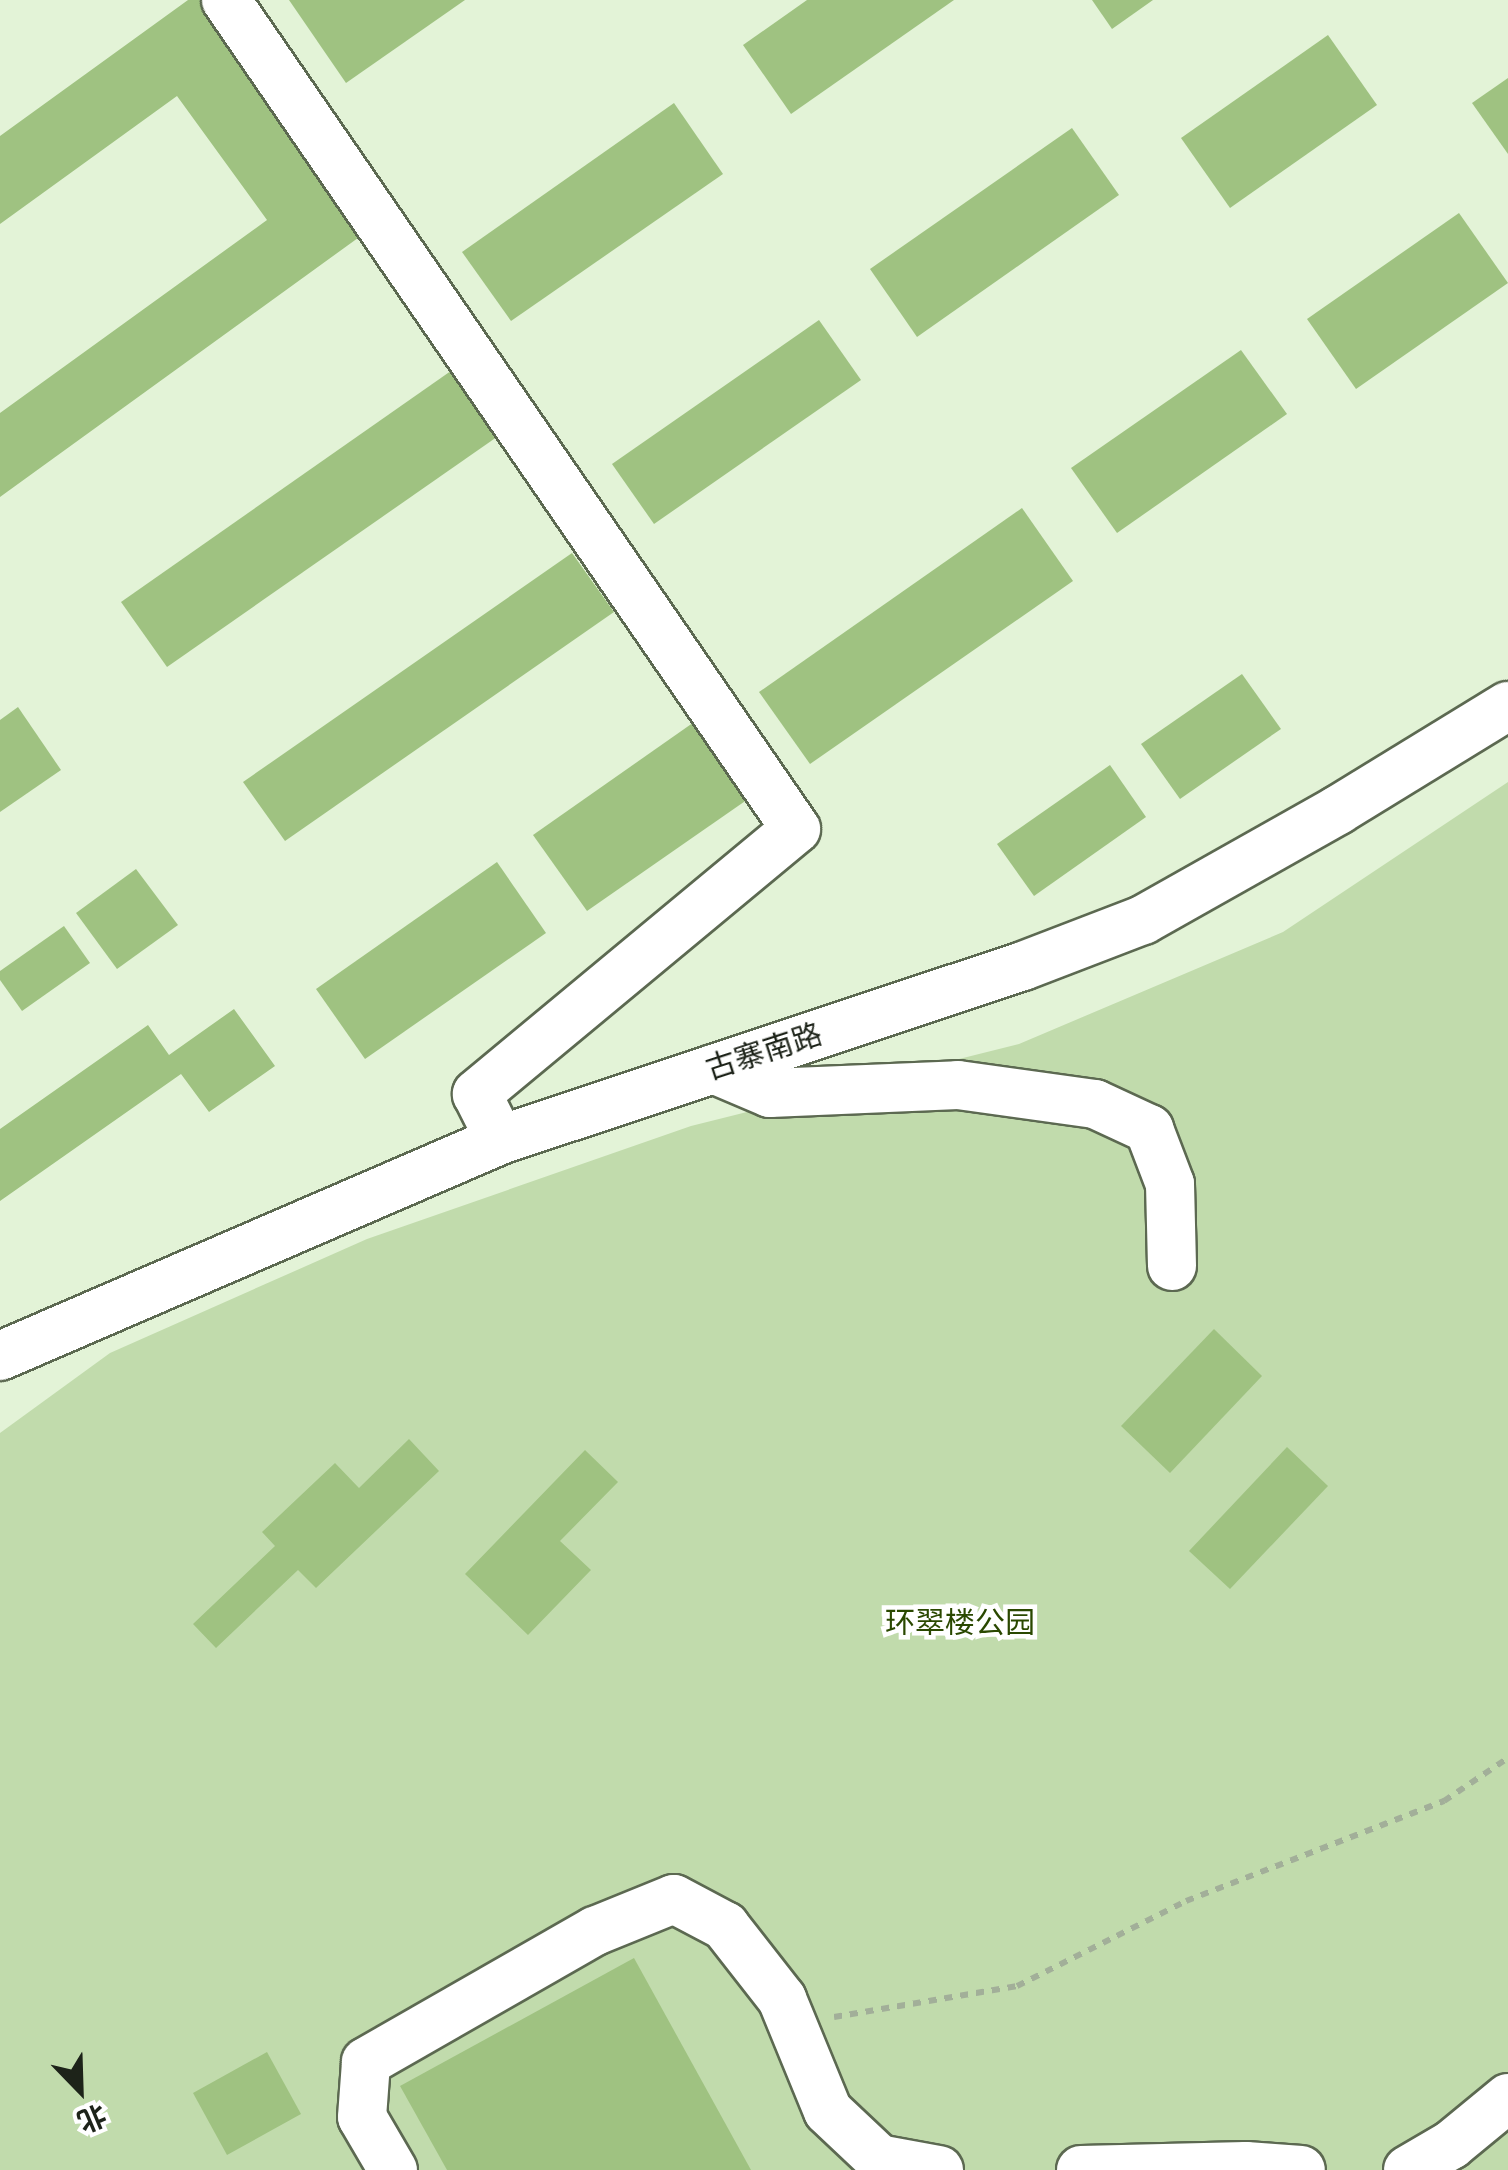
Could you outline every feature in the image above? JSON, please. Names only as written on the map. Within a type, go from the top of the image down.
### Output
[{"type":"street","points":[[226,0],[796,829],[476,1094],[500,1140]]},
{"type":"street","name":"古寨南路","points":[[0,1356],[500,1140],[1022,966],[1143,920],[1338,810],[1508,706]]},
{"type":"street","points":[[713,1069],[770,1093],[958,1085],[1094,1104],[1148,1129],[1170,1184],[1172,1266]]},
{"type":"street","points":[[393,2170],[362,2117],[366,2062],[594,1930],[674,1899],[725,1926],[782,1999],[828,2111],[878,2160],[939,2170]]},
{"type":"street","points":[[1408,2170],[1451,2146],[1508,2098]]},
{"type":"street","points":[[1081,2170],[1301,2170]]},
{"type":"path","points":[[793,2024],[1017,1986],[1186,1901],[1444,1801],[1508,1758]]},
{"type":"green space","name":"环翠楼公园","points":[[1508,782],[1508,2170],[0,2170],[0,1433],[110,1353],[367,1239],[691,1126],[1019,1044],[1283,932]]},
{"type":"building","points":[[188,0],[202,0],[369,230],[0,497],[0,413],[267,220],[177,96],[0,224],[0,136]]},
{"type":"building","points":[[289,0],[465,0],[346,83]]},
{"type":"building","points":[[807,0],[954,0],[791,114],[743,45]]},
{"type":"building","points":[[1092,0],[1153,0],[1112,29]]},
{"type":"building","points":[[1328,35],[1377,105],[1230,208],[1181,138]]},
{"type":"building","points":[[1508,78],[1508,154],[1472,103]]},
{"type":"building","points":[[674,103],[723,174],[511,321],[462,252]]},
{"type":"building","points":[[1072,128],[1119,195],[917,337],[870,269]]},
{"type":"building","points":[[1459,213],[1508,283],[1356,389],[1307,319]]},
{"type":"building","points":[[819,320],[861,380],[654,524],[612,464]]},
{"type":"building","points":[[1241,350],[1287,414],[1117,533],[1071,468]]},
{"type":"building","points":[[458,366],[504,432],[167,667],[121,602]]},
{"type":"building","points":[[1022,508],[1073,581],[810,764],[759,692]]},
{"type":"building","points":[[572,553],[614,612],[285,841],[243,782]]},
{"type":"building","points":[[1242,674],[1281,729],[1180,799],[1141,744]]},
{"type":"building","points":[[18,707],[61,770],[0,812],[0,720]]},
{"type":"building","points":[[697,720],[751,797],[587,911],[533,835]]},
{"type":"building","points":[[1110,765],[1146,817],[1034,896],[997,844]]},
{"type":"building","points":[[497,862],[546,933],[365,1059],[316,989]]},
{"type":"building","points":[[136,869],[178,925],[117,969],[76,913]]},
{"type":"building","points":[[64,926],[90,963],[22,1011],[0,980],[0,971]]},
{"type":"building","points":[[234,1009],[275,1066],[209,1112],[181,1074],[0,1201],[0,1129],[148,1025],[169,1055]]},
{"type":"building","points":[[1214,1329],[1262,1376],[1170,1473],[1121,1426]]},
{"type":"building","points":[[409,1439],[439,1471],[316,1588],[298,1570],[216,1648],[193,1624],[275,1546],[262,1532],[335,1463],[359,1488]]},
{"type":"building","points":[[1287,1447],[1328,1486],[1230,1589],[1189,1551]]},
{"type":"building","points":[[585,1450],[618,1482],[560,1541],[591,1570],[528,1635],[465,1574]]},
{"type":"building","points":[[634,1958],[751,2170],[447,2170],[400,2086]]},
{"type":"building","points":[[267,2052],[301,2114],[227,2155],[193,2093]]}]
